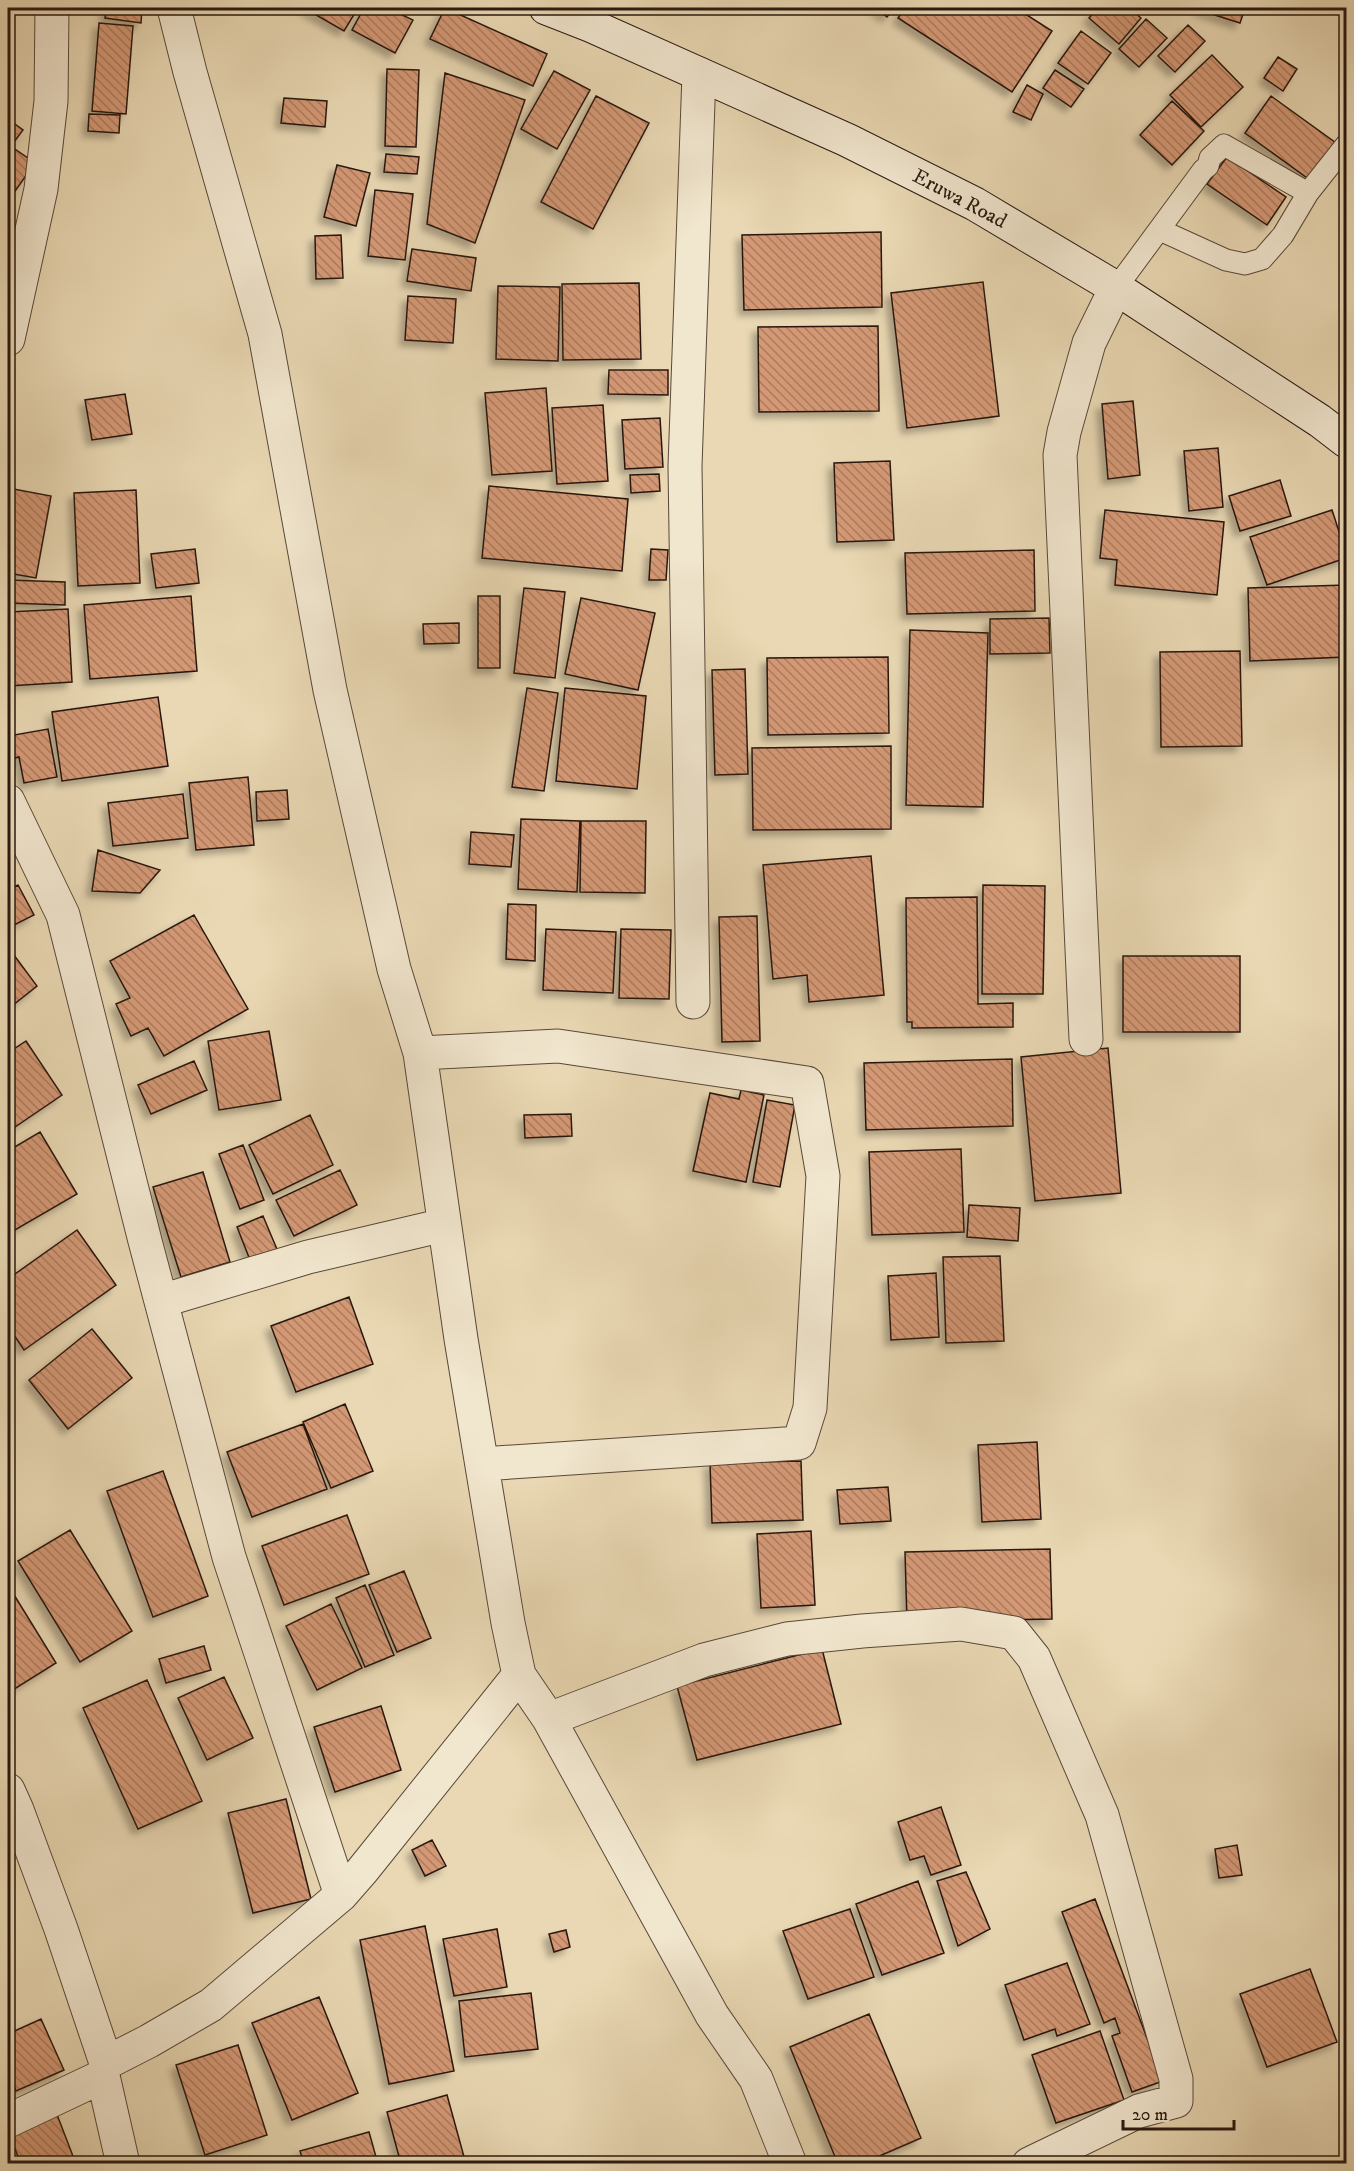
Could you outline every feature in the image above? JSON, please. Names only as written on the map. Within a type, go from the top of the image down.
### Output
[{"type":"street","points":[[8,339],[41,189],[51,101],[52,8]]},
{"type":"street","points":[[174,8],[265,334],[330,690],[393,969],[420,1053],[444,1225],[482,1464],[508,1623],[519,1675],[549,1719],[712,2015],[756,2079],[790,2163]]},
{"type":"street","name":"Eruwa Road","points":[[546,8],[596,17],[699,74],[847,140],[975,204],[1116,288],[1347,441]]},
{"type":"street","points":[[693,1002],[685,466],[699,74]]},
{"type":"street","points":[[1086,1039],[1060,455],[1064,432],[1089,343],[1116,288]]},
{"type":"street","points":[[9,810],[63,915],[229,1557],[341,1895]]},
{"type":"street","points":[[420,1053],[558,1046],[807,1083],[823,1176],[810,1408],[799,1443],[482,1464]]},
{"type":"street","points":[[161,1301],[308,1257],[444,1225]]},
{"type":"street","points":[[549,1719],[704,1660],[787,1639],[961,1624],[1014,1633],[1034,1658],[1102,1815],[1176,2079],[1176,2101],[1139,2111],[1029,2163]]},
{"type":"street","points":[[8,2121],[105,2070],[211,2005],[341,1895],[519,1675]]},
{"type":"street","points":[[8,1790],[91,2016],[105,2070],[123,2163]]},
{"type":"street","points":[[91,2016],[149,2041]]},
{"type":"lane","points":[[1116,288],[1208,166],[1210,158],[1224,145],[1308,194]]},
{"type":"lane","points":[[1160,230],[1226,260],[1245,264],[1262,259],[1283,235],[1308,194],[1347,145]]},
{"type":"building","points":[[106,8],[142,8],[141,23],[105,18]]},
{"type":"building","points":[[304,8],[358,8],[344,31]]},
{"type":"building","points":[[364,8],[388,8],[413,20],[395,53],[352,30]]},
{"type":"building","points":[[445,8],[547,54],[533,86],[430,39]]},
{"type":"building","points":[[875,8],[894,8],[887,17]]},
{"type":"building","points":[[905,8],[1016,8],[1052,31],[1012,92],[898,18]]},
{"type":"building","points":[[1098,8],[1129,8],[1141,18],[1119,44],[1089,18]]},
{"type":"building","points":[[1200,8],[1245,8],[1240,23],[1199,10]]},
{"type":"building","points":[[1146,19],[1167,38],[1139,67],[1119,49]]},
{"type":"building","points":[[99,23],[133,26],[126,114],[92,111]]},
{"type":"building","points":[[1188,25],[1205,41],[1175,72],[1158,56]]},
{"type":"building","points":[[1081,31],[1111,53],[1088,84],[1058,63]]},
{"type":"building","points":[[1212,55],[1243,87],[1201,127],[1170,95]]},
{"type":"building","points":[[1278,57],[1297,69],[1283,91],[1264,78]]},
{"type":"building","points":[[387,69],[419,70],[416,147],[385,146]]},
{"type":"building","points":[[1055,70],[1084,89],[1071,107],[1043,88]]},
{"type":"building","points":[[554,71],[590,90],[557,149],[521,129]]},
{"type":"building","points":[[445,73],[525,100],[475,243],[427,224]]},
{"type":"building","points":[[1027,85],[1043,94],[1031,120],[1013,112]]},
{"type":"building","points":[[596,96],[649,123],[593,229],[541,202]]},
{"type":"building","points":[[1271,96],[1336,143],[1310,180],[1245,133]]},
{"type":"building","points":[[284,98],[327,101],[325,127],[281,123]]},
{"type":"building","points":[[1172,101],[1204,131],[1172,165],[1140,135]]},
{"type":"building","points":[[89,114],[120,115],[119,133],[88,131]]},
{"type":"building","points":[[8,119],[23,130],[8,150]]},
{"type":"building","points":[[12,147],[35,163],[8,201],[8,154]]},
{"type":"building","points":[[386,154],[419,157],[417,174],[384,172]]},
{"type":"building","points":[[1227,157],[1286,197],[1267,225],[1207,184]]},
{"type":"building","points":[[337,165],[370,173],[356,226],[324,217]]},
{"type":"building","points":[[375,190],[413,194],[405,260],[368,256]]},
{"type":"building","points":[[881,232],[882,307],[744,310],[742,235]]},
{"type":"building","points":[[341,235],[343,278],[316,279],[315,236]]},
{"type":"building","points":[[412,249],[476,258],[471,291],[407,281]]},
{"type":"building","points":[[983,282],[999,416],[907,428],[891,293]]},
{"type":"building","points":[[639,283],[641,359],[563,360],[562,284]]},
{"type":"building","points":[[498,286],[560,287],[558,361],[496,359]]},
{"type":"building","points":[[408,296],[456,299],[453,343],[405,340]]},
{"type":"building","points":[[878,326],[879,411],[759,412],[758,327]]},
{"type":"building","points":[[609,370],[668,370],[668,395],[608,394]]},
{"type":"building","points":[[546,388],[552,471],[492,475],[485,393]]},
{"type":"building","points":[[125,394],[132,434],[92,440],[85,400]]},
{"type":"building","points":[[1133,401],[1140,475],[1108,479],[1102,404]]},
{"type":"building","points":[[603,405],[608,481],[557,484],[552,408]]},
{"type":"building","points":[[660,418],[663,467],[625,469],[622,420]]},
{"type":"building","points":[[1218,448],[1223,507],[1189,511],[1184,451]]},
{"type":"building","points":[[890,461],[894,540],[837,542],[834,463]]},
{"type":"building","points":[[659,474],[660,491],[631,493],[630,475]]},
{"type":"building","points":[[1280,480],[1291,516],[1240,531],[1229,496]]},
{"type":"building","points":[[489,486],[628,499],[622,571],[482,558]]},
{"type":"building","points":[[8,488],[51,496],[36,578],[8,573]]},
{"type":"building","points":[[136,490],[140,583],[78,586],[74,493]]},
{"type":"building","points":[[1105,510],[1224,522],[1217,595],[1115,585],[1117,560],[1100,558]]},
{"type":"building","points":[[1332,510],[1346,558],[1267,585],[1250,537]]},
{"type":"building","points":[[195,549],[199,583],[156,588],[151,554]]},
{"type":"building","points":[[651,549],[668,550],[666,580],[649,580]]},
{"type":"building","points":[[1034,550],[1035,611],[907,614],[905,553]]},
{"type":"building","points":[[8,580],[65,582],[65,605],[8,603]]},
{"type":"building","points":[[1346,585],[1346,657],[1250,661],[1248,588]]},
{"type":"building","points":[[524,588],[565,592],[555,678],[514,673]]},
{"type":"building","points":[[191,596],[197,671],[90,679],[84,605]]},
{"type":"building","points":[[478,596],[500,596],[500,668],[478,668]]},
{"type":"building","points":[[581,598],[655,613],[638,690],[565,674]]},
{"type":"building","points":[[68,609],[72,682],[8,686],[8,612]]},
{"type":"building","points":[[1049,618],[1050,653],[990,654],[990,619]]},
{"type":"building","points":[[459,623],[459,643],[424,644],[423,624]]},
{"type":"building","points":[[910,630],[988,633],[983,807],[906,805]]},
{"type":"building","points":[[1240,651],[1242,746],[1161,747],[1160,652]]},
{"type":"building","points":[[888,657],[889,733],[768,735],[767,658]]},
{"type":"building","points":[[745,669],[748,774],[715,775],[712,670]]},
{"type":"building","points":[[527,688],[558,693],[544,791],[512,787]]},
{"type":"building","points":[[565,688],[646,696],[637,789],[556,781]]},
{"type":"building","points":[[158,697],[168,766],[62,781],[52,712]]},
{"type":"building","points":[[48,729],[57,777],[24,783],[19,757],[10,759],[8,736]]},
{"type":"building","points":[[891,746],[891,829],[753,830],[752,748]]},
{"type":"building","points":[[248,777],[254,845],[196,850],[189,783]]},
{"type":"building","points":[[287,790],[289,819],[257,821],[256,792]]},
{"type":"building","points":[[183,794],[188,838],[113,846],[108,803]]},
{"type":"building","points":[[521,819],[580,821],[577,892],[518,889]]},
{"type":"building","points":[[581,821],[646,821],[645,893],[580,892]]},
{"type":"building","points":[[471,832],[514,835],[511,867],[469,864]]},
{"type":"building","points":[[98,850],[160,870],[140,893],[92,891]]},
{"type":"building","points":[[871,856],[884,995],[809,1002],[807,975],[773,979],[763,865]]},
{"type":"building","points":[[18,885],[34,915],[10,927],[8,890]]},
{"type":"building","points":[[983,885],[1045,886],[1043,994],[982,994]]},
{"type":"building","points":[[977,897],[978,1004],[1013,1003],[1013,1027],[912,1028],[912,1022],[907,1022],[906,898]]},
{"type":"building","points":[[508,904],[536,905],[535,961],[506,959]]},
{"type":"building","points":[[194,915],[248,1009],[164,1056],[148,1028],[131,1036],[116,1004],[130,998],[110,961]]},
{"type":"building","points":[[757,916],[760,1041],[722,1042],[719,917]]},
{"type":"building","points":[[546,929],[616,932],[613,993],[543,990]]},
{"type":"building","points":[[621,929],[671,930],[669,999],[619,998]]},
{"type":"building","points":[[8,947],[37,986],[8,1009]]},
{"type":"building","points":[[1123,956],[1240,956],[1240,1032],[1123,1032]]},
{"type":"building","points":[[269,1031],[281,1100],[219,1110],[208,1041]]},
{"type":"building","points":[[26,1041],[62,1095],[15,1127],[8,1116],[8,1053]]},
{"type":"building","points":[[1108,1048],[1121,1193],[1035,1201],[1021,1057]]},
{"type":"building","points":[[1012,1059],[1013,1126],[866,1130],[864,1063]]},
{"type":"building","points":[[194,1061],[207,1090],[151,1114],[138,1085]]},
{"type":"building","points":[[741,1090],[764,1095],[746,1182],[693,1171],[710,1093],[739,1099]]},
{"type":"building","points":[[767,1100],[795,1105],[780,1187],[753,1182]]},
{"type":"building","points":[[571,1114],[572,1136],[525,1138],[524,1115]]},
{"type":"building","points":[[310,1115],[333,1165],[273,1194],[249,1145]]},
{"type":"building","points":[[40,1132],[77,1194],[8,1234],[8,1151]]},
{"type":"building","points":[[243,1145],[264,1200],[240,1209],[219,1154]]},
{"type":"building","points":[[961,1149],[964,1232],[872,1235],[869,1152]]},
{"type":"building","points":[[340,1170],[357,1205],[294,1236],[276,1200]]},
{"type":"building","points":[[203,1172],[230,1262],[181,1277],[153,1187]]},
{"type":"building","points":[[969,1205],[1020,1208],[1018,1241],[967,1237]]},
{"type":"building","points":[[263,1216],[279,1254],[252,1265],[237,1227]]},
{"type":"building","points":[[77,1230],[116,1285],[24,1350],[8,1326],[8,1279]]},
{"type":"building","points":[[1000,1256],[1004,1341],[946,1343],[943,1257]]},
{"type":"building","points":[[936,1273],[939,1337],[891,1340],[888,1276]]},
{"type":"building","points":[[349,1297],[373,1364],[296,1392],[271,1326]]},
{"type":"building","points":[[92,1329],[132,1378],[68,1429],[29,1380]]},
{"type":"building","points":[[345,1404],[373,1471],[331,1488],[303,1422]]},
{"type":"building","points":[[303,1424],[327,1489],[252,1517],[227,1452]]},
{"type":"building","points":[[1037,1442],[1041,1519],[982,1522],[978,1445]]},
{"type":"building","points":[[801,1461],[803,1520],[712,1523],[710,1463]]},
{"type":"building","points":[[163,1471],[208,1596],[153,1617],[107,1491]]},
{"type":"building","points":[[888,1487],[891,1521],[840,1524],[837,1490]]},
{"type":"building","points":[[347,1515],[369,1574],[284,1605],[262,1546]]},
{"type":"building","points":[[70,1530],[132,1631],[80,1662],[18,1561]]},
{"type":"building","points":[[811,1531],[815,1605],[761,1608],[757,1534]]},
{"type":"building","points":[[1050,1549],[1052,1619],[907,1622],[905,1552]]},
{"type":"building","points":[[404,1571],[431,1638],[397,1652],[369,1585]]},
{"type":"building","points":[[8,1585],[56,1663],[8,1693]]},
{"type":"building","points":[[365,1585],[394,1655],[365,1667],[336,1598]]},
{"type":"building","points":[[331,1604],[362,1668],[317,1690],[286,1626]]},
{"type":"building","points":[[204,1646],[211,1670],[166,1683],[159,1659]]},
{"type":"building","points":[[822,1649],[841,1724],[697,1760],[677,1686]]},
{"type":"building","points":[[224,1677],[253,1738],[207,1760],[178,1698]]},
{"type":"building","points":[[147,1680],[202,1801],[138,1829],[83,1708]]},
{"type":"building","points":[[381,1706],[401,1770],[335,1792],[314,1727]]},
{"type":"building","points":[[286,1799],[311,1899],[253,1913],[228,1813]]},
{"type":"building","points":[[941,1807],[961,1865],[931,1875],[924,1856],[910,1860],[898,1822]]},
{"type":"building","points":[[432,1840],[446,1866],[425,1876],[412,1850]]},
{"type":"building","points":[[1237,1845],[1242,1875],[1219,1878],[1215,1849]]},
{"type":"building","points":[[966,1872],[990,1929],[958,1946],[937,1881]]},
{"type":"building","points":[[918,1881],[944,1953],[882,1975],[856,1904]]},
{"type":"building","points":[[1095,1899],[1163,2081],[1132,2092],[1112,2036],[1120,2033],[1115,2018],[1104,2023],[1062,1912]]},
{"type":"building","points":[[850,1909],[874,1977],[808,1999],[783,1931]]},
{"type":"building","points":[[425,1926],[454,2071],[389,2084],[360,1940]]},
{"type":"building","points":[[497,1929],[507,1987],[454,1996],[443,1939]]},
{"type":"building","points":[[566,1930],[570,1947],[554,1952],[549,1934]]},
{"type":"building","points":[[1067,1963],[1090,2024],[1057,2036],[1055,2029],[1024,2040],[1005,1985]]},
{"type":"building","points":[[1310,1969],[1337,2042],[1267,2067],[1240,1994]]},
{"type":"building","points":[[531,1993],[538,2049],[465,2057],[459,2001]]},
{"type":"building","points":[[319,1997],[358,2093],[292,2120],[252,2023]]},
{"type":"building","points":[[869,2014],[921,2138],[861,2164],[838,2164],[790,2047]]},
{"type":"building","points":[[41,2019],[64,2070],[16,2091],[8,2071],[8,2034]]},
{"type":"building","points":[[1100,2031],[1124,2100],[1056,2123],[1032,2055]]},
{"type":"building","points":[[238,2045],[267,2135],[205,2155],[176,2065]]},
{"type":"building","points":[[447,2095],[466,2164],[401,2164],[387,2112]]},
{"type":"building","points":[[56,2112],[76,2164],[21,2164],[8,2131]]},
{"type":"building","points":[[369,2132],[378,2164],[304,2164],[300,2151]]}]
